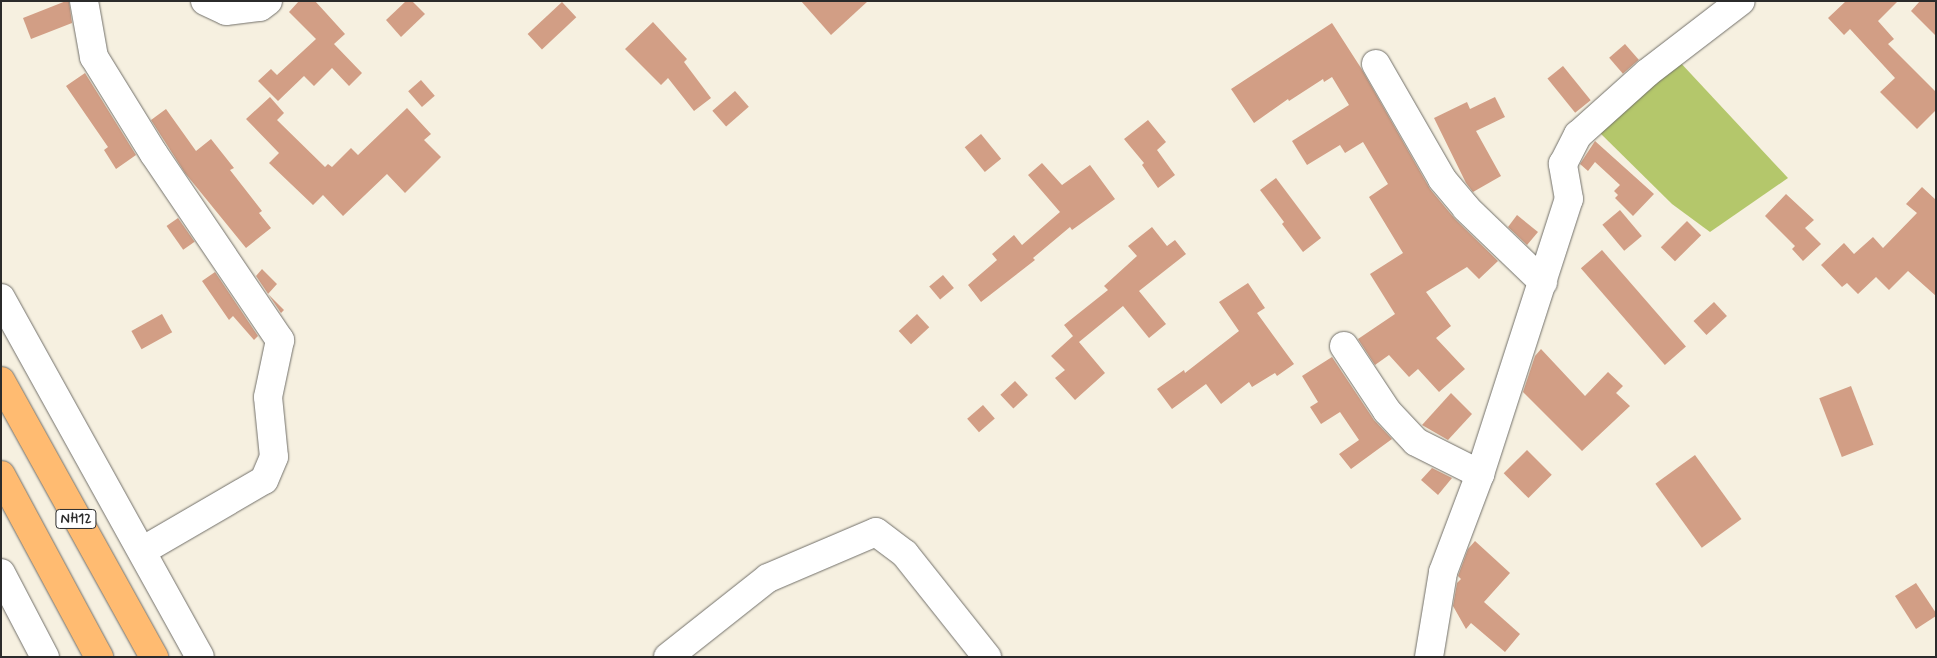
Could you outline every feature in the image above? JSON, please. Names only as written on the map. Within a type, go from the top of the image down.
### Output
[{"type":"highway","name":"NH12","points":[[1,381],[154,657]]},
{"type":"highway","name":"NH12","points":[[1,475],[99,657]]},
{"type":"street","points":[[84,1],[94,57],[154,154],[280,340],[268,397],[274,457],[264,480],[142,551]]},
{"type":"street","points":[[205,1],[226,11],[260,7],[268,1]]},
{"type":"street","points":[[1429,657],[1443,572],[1480,474],[1529,317],[1543,282],[1569,199],[1562,164],[1578,135],[1647,73],[1741,1]]},
{"type":"street","points":[[1376,64],[1442,179],[1466,208],[1543,282]]},
{"type":"street","points":[[1,298],[200,657]]},
{"type":"street","points":[[1344,346],[1387,412],[1416,442],[1480,474]]},
{"type":"street","points":[[668,657],[768,578],[876,532],[905,554],[987,657]]},
{"type":"street","points":[[1,572],[45,657]]},
{"type":"green space","points":[[1678,60],[1788,178],[1710,232],[1672,204],[1597,130]]},
{"type":"building","points":[[69,1],[72,23],[31,39],[23,18]]},
{"type":"building","points":[[299,1],[315,1],[345,34],[334,44],[362,73],[349,86],[332,68],[314,86],[304,76],[278,101],[258,81],[271,69],[277,75],[316,39],[289,12]]},
{"type":"building","points":[[406,1],[412,1],[425,14],[401,37],[386,20]]},
{"type":"building","points":[[801,1],[868,1],[831,35]]},
{"type":"building","points":[[1846,1],[1898,1],[1878,21],[1894,39],[1888,44],[1936,92],[1936,110],[1917,129],[1880,92],[1895,78],[1850,29],[1844,35],[1828,18]]},
{"type":"building","points":[[1920,1],[1936,1],[1936,36],[1911,11]]},
{"type":"building","points":[[562,2],[576,17],[542,49],[528,34]]},
{"type":"building","points":[[653,22],[687,59],[684,62],[711,98],[694,111],[668,78],[661,85],[625,49]]},
{"type":"building","points":[[1332,23],[1361,68],[1430,189],[1455,219],[1498,261],[1479,279],[1467,267],[1426,292],[1451,326],[1436,338],[1465,369],[1439,392],[1418,369],[1409,377],[1389,355],[1375,365],[1358,339],[1395,314],[1370,274],[1403,253],[1369,197],[1388,184],[1363,142],[1345,153],[1340,145],[1307,165],[1292,141],[1349,105],[1332,77],[1324,82],[1323,79],[1289,101],[1288,99],[1254,123],[1231,89]]},
{"type":"building","points":[[1625,44],[1639,60],[1623,74],[1609,58]]},
{"type":"building","points":[[1563,66],[1591,100],[1575,113],[1547,79]]},
{"type":"building","points":[[85,73],[136,155],[116,169],[104,150],[108,147],[66,86]]},
{"type":"building","points":[[421,80],[435,96],[422,107],[408,91]]},
{"type":"building","points":[[735,91],[749,107],[726,127],[712,111]]},
{"type":"building","points":[[270,97],[284,113],[277,120],[325,167],[328,164],[332,167],[351,148],[358,155],[407,108],[431,134],[424,140],[441,157],[405,193],[387,174],[343,216],[323,195],[313,205],[269,163],[279,153],[246,119]]},
{"type":"building","points":[[1495,97],[1505,117],[1476,131],[1501,176],[1473,192],[1466,183],[1434,118],[1467,102],[1470,109]]},
{"type":"building","points":[[166,109],[196,151],[211,139],[234,168],[230,170],[262,211],[259,213],[271,228],[246,248],[185,173],[151,120]]},
{"type":"building","points":[[1148,120],[1166,142],[1157,150],[1175,175],[1158,188],[1142,165],[1144,163],[1124,139]]},
{"type":"building","points":[[981,134],[1001,159],[985,172],[965,147]]},
{"type":"building","points":[[1595,141],[1654,194],[1633,216],[1615,198],[1618,195],[1614,191],[1620,185],[1595,162],[1588,171],[1580,164]]},
{"type":"building","points":[[1042,163],[1062,185],[1090,165],[1115,199],[1072,230],[1070,227],[1033,258],[1035,260],[981,302],[968,285],[997,260],[992,254],[1014,235],[1022,245],[1060,212],[1028,175]]},
{"type":"building","points":[[1276,178],[1321,238],[1303,252],[1260,190]]},
{"type":"building","points":[[1922,187],[1936,200],[1936,296],[1908,271],[1889,290],[1876,277],[1858,294],[1847,283],[1842,287],[1821,265],[1844,243],[1854,254],[1873,237],[1883,248],[1917,213],[1906,204]]},
{"type":"building","points":[[1786,194],[1814,220],[1805,228],[1821,244],[1803,261],[1792,249],[1795,246],[1765,216]]},
{"type":"building","points":[[1620,210],[1642,236],[1624,251],[1602,225]]},
{"type":"building","points":[[1517,215],[1538,232],[1527,245],[1508,227]]},
{"type":"building","points":[[178,218],[195,242],[183,250],[167,226]]},
{"type":"building","points":[[1687,221],[1701,235],[1675,261],[1661,247]]},
{"type":"building","points":[[1152,227],[1167,246],[1175,240],[1186,254],[1139,291],[1166,324],[1149,338],[1123,306],[1079,342],[1105,373],[1075,400],[1055,378],[1065,370],[1051,356],[1073,336],[1064,325],[1108,290],[1104,286],[1137,256],[1128,246]]},
{"type":"building","points":[[1602,250],[1686,347],[1665,365],[1581,268]]},
{"type":"building","points":[[262,269],[277,284],[268,294],[256,276]]},
{"type":"building","points":[[215,272],[258,336],[254,340],[233,316],[229,320],[202,281]]},
{"type":"building","points":[[943,275],[954,288],[940,300],[929,287]]},
{"type":"building","points":[[1248,283],[1265,308],[1257,313],[1294,364],[1277,376],[1275,373],[1252,387],[1249,382],[1221,404],[1206,384],[1172,409],[1157,389],[1184,370],[1185,373],[1239,331],[1219,302]]},
{"type":"building","points":[[268,294],[284,310],[281,313]]},
{"type":"building","points":[[1714,302],[1727,316],[1706,335],[1694,321]]},
{"type":"building","points":[[162,314],[172,332],[142,349],[131,331]]},
{"type":"building","points":[[917,314],[929,327],[911,344],[899,331]]},
{"type":"building","points":[[1541,349],[1585,396],[1608,372],[1623,386],[1616,393],[1630,406],[1582,451],[1523,392],[1535,356]]},
{"type":"building","points":[[1332,357],[1374,420],[1392,439],[1351,469],[1339,454],[1359,440],[1340,412],[1321,424],[1310,407],[1318,402],[1302,376]]},
{"type":"building","points":[[1015,381],[1028,395],[1013,409],[1000,395]]},
{"type":"building","points":[[1851,386],[1874,445],[1842,457],[1819,398]]},
{"type":"building","points":[[1451,393],[1472,414],[1448,440],[1422,425]]},
{"type":"building","points":[[983,405],[995,419],[979,432],[967,419]]},
{"type":"building","points":[[1527,450],[1552,475],[1528,498],[1504,473]]},
{"type":"building","points":[[1695,455],[1741,519],[1702,548],[1655,484]]},
{"type":"building","points":[[1432,468],[1452,478],[1438,495],[1421,480]]},
{"type":"building","points":[[1475,541],[1510,573],[1484,602],[1520,634],[1505,652],[1471,623],[1466,629],[1453,606],[1457,583],[1461,579],[1458,576],[1468,549]]},
{"type":"building","points":[[1916,583],[1936,613],[1936,616],[1916,629],[1895,596]]}]
